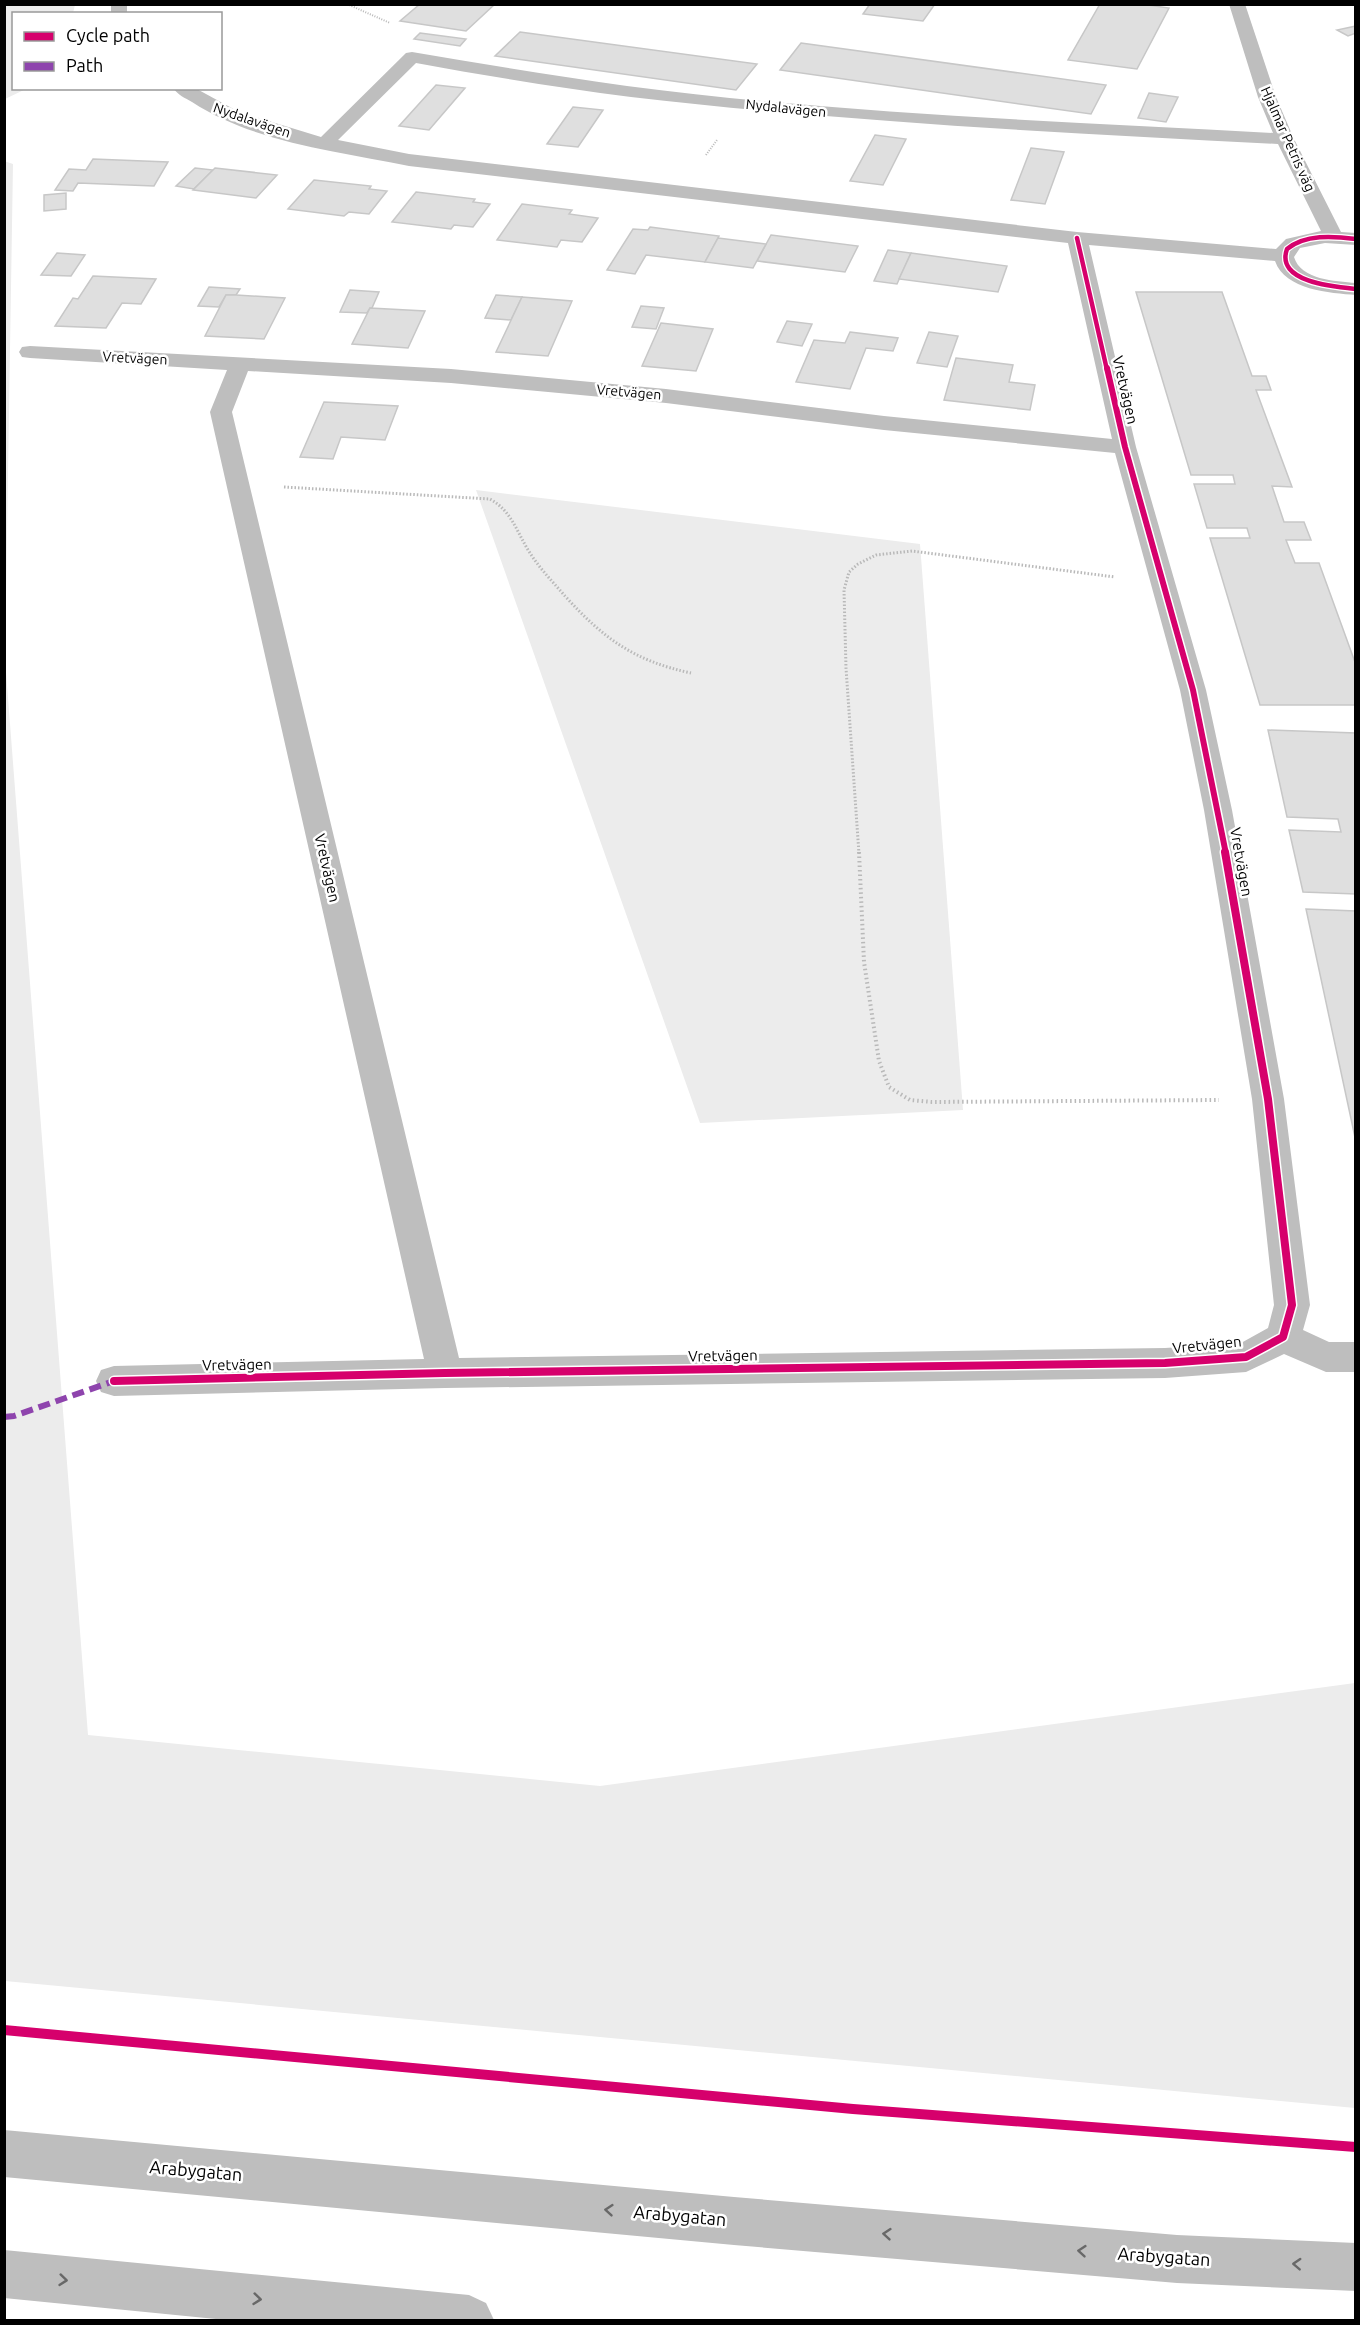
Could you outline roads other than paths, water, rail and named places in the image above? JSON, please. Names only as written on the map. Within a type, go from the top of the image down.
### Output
[{"type":"street","name":"Hjalmar Petris väg","points":[[1237,4],[1267,96],[1285,139],[1334,237]]},
{"type":"street","name":"Nydalavägen","points":[[325,143],[412,57],[562,83],[742,104],[914,119],[1285,139]]},
{"type":"street","name":"Nydalavägen","points":[[185,90],[199,101],[255,124],[325,143],[409,160],[1077,238],[1284,256]]},
{"type":"street","points":[[1355,289],[1329,286],[1304,279],[1292,272],[1284,256],[1287,249],[1305,239],[1334,237],[1356,240]]},
{"type":"street","name":"Vretvägen","points":[[114,1381],[1165,1363],[1246,1357],[1283,1337],[1292,1305],[1268,1099],[1218,810],[1193,690],[1125,447],[1077,238]]},
{"type":"street","name":"Vretvägen","points":[[30,352],[451,376],[642,393],[884,423],[1125,447]]},
{"type":"street","name":"Vretvägen","points":[[240,364],[221,412],[445,1374]]},
{"type":"street","points":[[1283,1337],[1326,1357],[1356,1357]]},
{"type":"street","name":"Arabygatan","points":[[4,2153],[734,2221],[1119,2254],[1356,2267]]},
{"type":"street","points":[[4,2274],[469,2320]]}]
